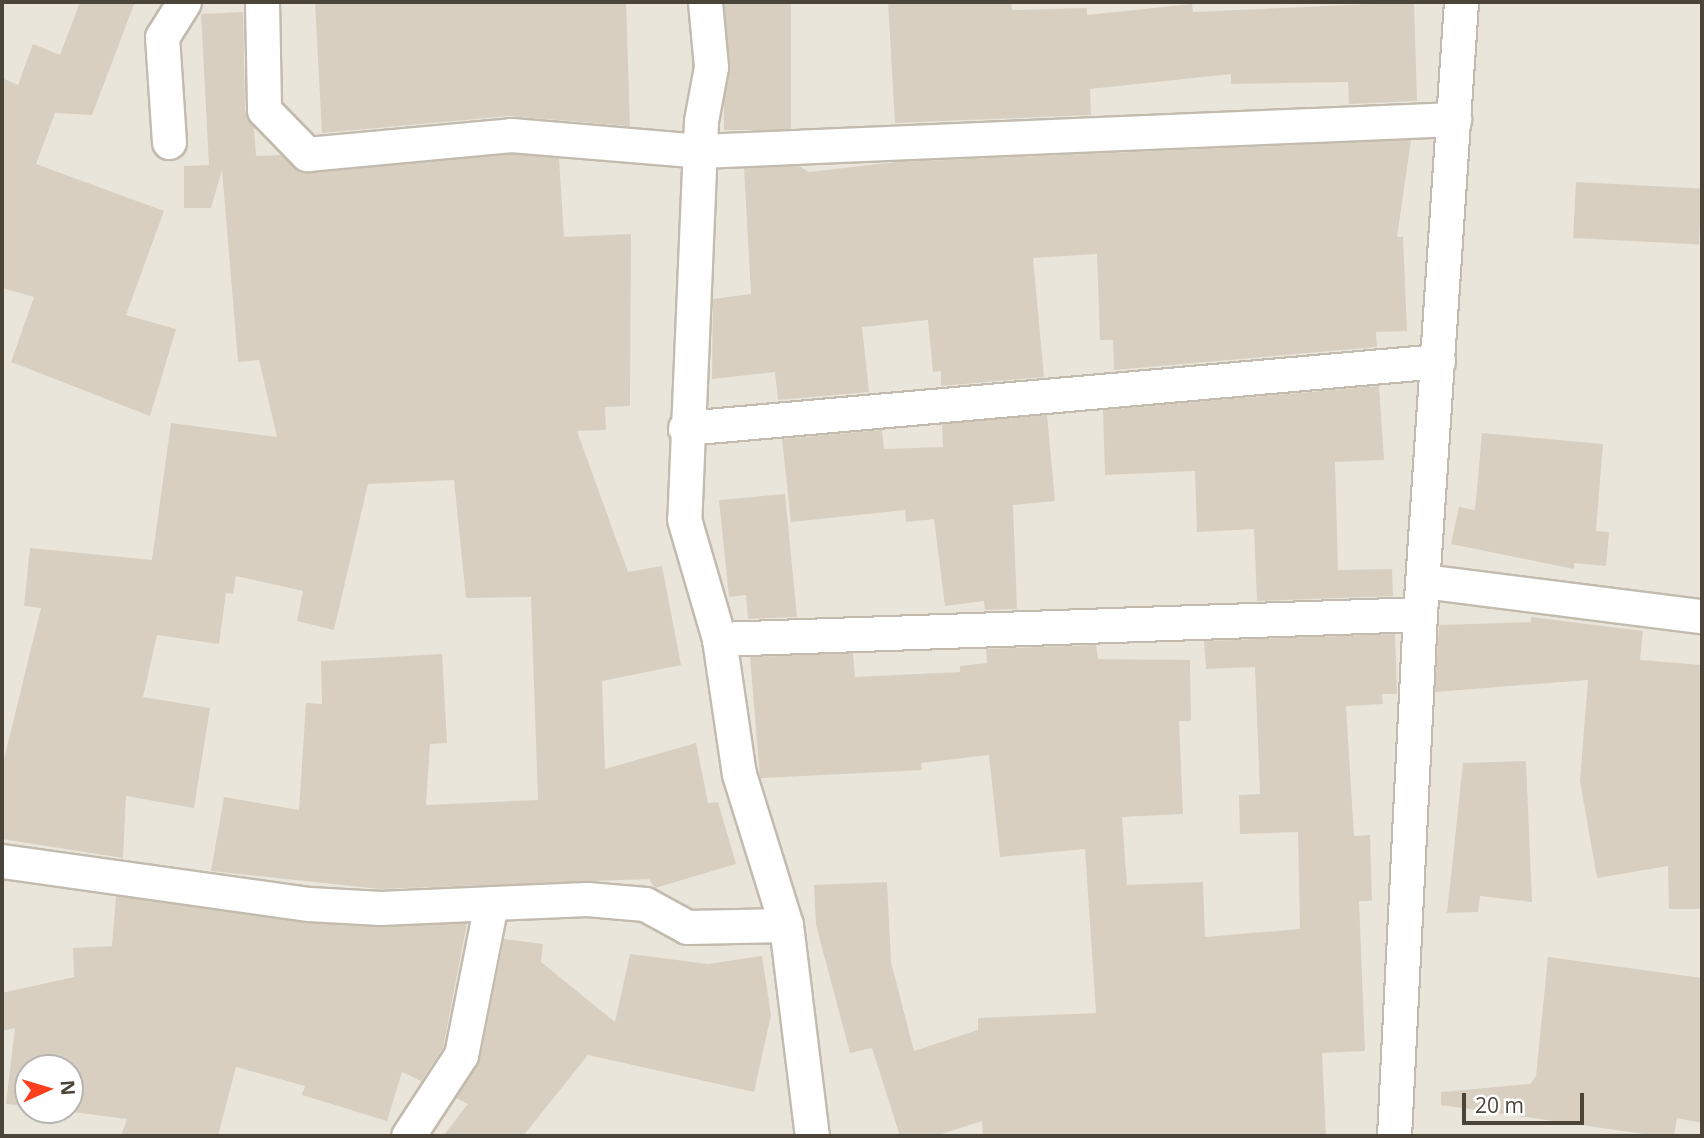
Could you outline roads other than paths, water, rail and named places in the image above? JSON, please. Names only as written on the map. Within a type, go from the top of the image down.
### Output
[{"type":"street","points":[[169,142],[162,37],[184,2]]},
{"type":"street","points":[[262,2],[264,110],[307,154],[511,135],[700,151],[1454,119]]},
{"type":"street","points":[[705,2],[711,67],[700,151],[685,428],[684,519],[719,639],[738,774],[786,925],[812,1136]]},
{"type":"street","points":[[1394,1136],[1420,614],[1461,2]]},
{"type":"street","points":[[685,428],[1438,362]]},
{"type":"street","points":[[1423,581],[1702,616]]},
{"type":"street","points":[[719,639],[1420,614]]},
{"type":"street","points":[[2,860],[309,904],[491,903],[587,899],[645,904],[687,927],[786,925]]},
{"type":"street","points":[[408,1136],[461,1055],[491,903]]}]
